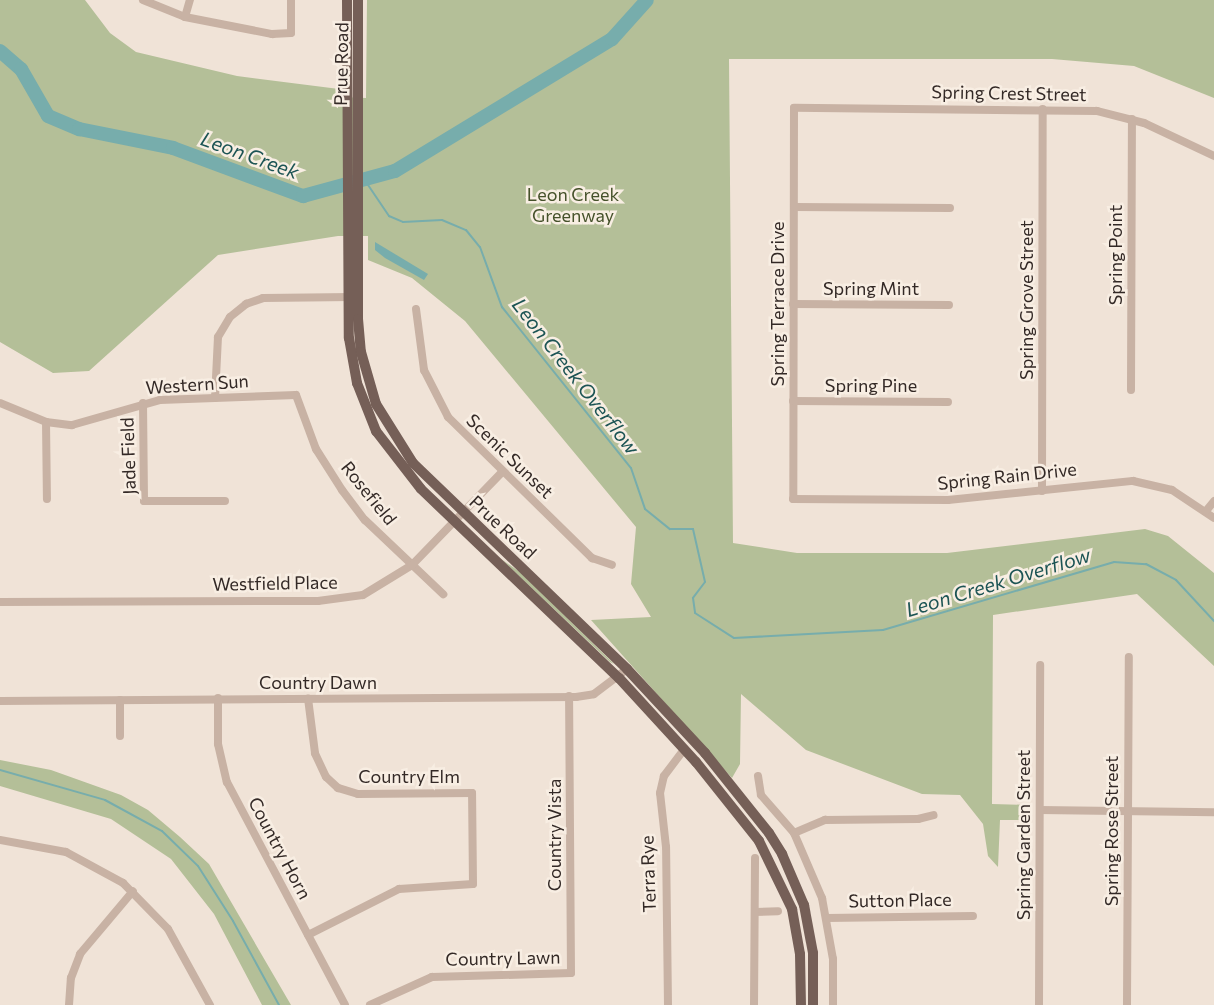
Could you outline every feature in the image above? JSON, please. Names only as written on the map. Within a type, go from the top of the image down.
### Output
[{"type":"main road","name":"Prue Road","points":[[347,0],[352,92],[352,361],[375,431],[404,471],[619,678],[684,749],[771,860],[792,909],[800,954],[801,1005]]},
{"type":"main road","name":"Prue Road","points":[[352,92],[358,0]]},
{"type":"main road","name":"Prue Road","points":[[352,297],[362,361],[386,425],[413,463],[627,669],[705,753],[778,847],[804,905],[813,953],[813,1005]]},
{"type":"main road","points":[[800,954],[813,953]]},
{"type":"street","points":[[143,0],[185,17],[252,32],[291,33],[291,0]]},
{"type":"street","points":[[185,17],[190,0]]},
{"type":"street","name":"Spring Crest Street","points":[[794,108],[1097,111],[1132,119],[1214,156]]},
{"type":"street","name":"Spring Terrace Drive","points":[[793,500],[794,108]]},
{"type":"street","name":"Spring Grove Street","points":[[1042,491],[1043,109]]},
{"type":"street","name":"Spring Point","points":[[1131,390],[1132,119]]},
{"type":"street","points":[[794,207],[950,208]]},
{"type":"street","points":[[215,398],[218,337],[230,317],[246,304],[263,298],[352,297]]},
{"type":"street","name":"Spring Mint","points":[[793,304],[949,305]]},
{"type":"street","name":"Scenic Sunset","points":[[416,309],[418,347],[432,391],[464,436],[592,558],[612,565]]},
{"type":"street","name":"Western Sun","points":[[0,403],[46,423],[72,426],[143,403],[296,395]]},
{"type":"street","name":"Rosefield","points":[[296,395],[316,449],[342,490],[365,520],[443,594]]},
{"type":"street","name":"Spring Pine","points":[[793,402],[948,402]]},
{"type":"street","name":"Jade Field","points":[[143,403],[144,501],[225,501]]},
{"type":"street","points":[[46,423],[47,498]]},
{"type":"street","name":"Westfield Place","points":[[0,602],[344,599],[384,585],[412,565],[502,472]]},
{"type":"street","name":"Spring Rain Drive","points":[[793,500],[948,500],[1139,482],[1172,490],[1214,518]]},
{"type":"street","points":[[1206,511],[1214,501]]},
{"type":"street","name":"Spring Rose Street","points":[[1127,1005],[1129,657]]},
{"type":"street","name":"Spring Garden Street","points":[[1039,1005],[1040,665]]},
{"type":"street","name":"Country Dawn","points":[[0,701],[569,696],[594,694],[619,678],[627,669]]},
{"type":"street","name":"Country Vista","points":[[569,696],[572,973]]},
{"type":"street","name":"Country Horn","points":[[218,698],[218,744],[227,782],[345,1005]]},
{"type":"street","name":"Country Elm","points":[[308,698],[315,753],[326,777],[339,788],[358,794],[472,793],[473,884],[399,889],[308,935]]},
{"type":"street","points":[[120,700],[120,736]]},
{"type":"street","name":"Terra Rye","points":[[668,1005],[666,847],[660,793],[664,776],[684,749]]},
{"type":"street","points":[[758,776],[760,795],[794,833],[815,876],[827,918],[833,1005]]},
{"type":"street","points":[[1040,810],[1214,812]]},
{"type":"street","points":[[794,833],[825,820],[918,819],[934,815]]},
{"type":"street","points":[[0,840],[66,852],[105,870],[133,891],[168,929],[210,1005]]},
{"type":"street","points":[[754,1005],[755,858]]},
{"type":"street","points":[[69,1005],[71,978],[80,954],[133,891]]},
{"type":"street","points":[[755,912],[778,911]]},
{"type":"street","name":"Sutton Place","points":[[827,918],[974,916]]},
{"type":"street","name":"Country Lawn","points":[[370,1005],[432,977],[572,973]]},
{"type":"green space","name":"Leon Creek Greenway","points":[[0,0],[85,0],[110,33],[136,52],[237,76],[339,89],[340,97],[366,98],[367,0],[1214,0],[1214,98],[1134,66],[1052,59],[729,59],[733,543],[797,553],[947,553],[1145,529],[1168,536],[1214,573],[1214,666],[1137,594],[993,615],[992,804],[1031,805],[1030,820],[1000,820],[998,867],[988,856],[983,824],[960,795],[922,794],[806,750],[741,694],[740,764],[732,778],[591,620],[651,617],[631,584],[636,527],[465,321],[412,278],[368,260],[368,236],[338,236],[218,255],[89,371],[53,373],[0,342]]},
{"type":"green space","points":[[501,559],[520,572],[614,664],[610,662]]},
{"type":"green space","points":[[0,760],[51,770],[121,795],[148,810],[209,864],[291,1005],[262,1005],[214,914],[171,859],[111,819],[0,786]]},
{"type":"water","points":[[375,242],[428,274],[424,280],[385,258],[375,250]]},
{"type":"waterway","name":"Leon Creek","points":[[0,51],[21,69],[48,116],[79,129],[173,148],[303,196],[395,171],[612,39],[647,0]]},
{"type":"waterway","name":"Leon Creek Overflow","points":[[364,179],[389,216],[403,222],[442,220],[466,230],[480,247],[502,307],[631,468],[645,509],[670,529],[693,529],[705,582],[693,598],[695,613],[734,638],[883,630],[1114,562],[1146,564],[1176,580],[1214,621]]},
{"type":"waterway","points":[[0,770],[105,800],[162,831],[198,866],[233,921],[279,1005]]}]
